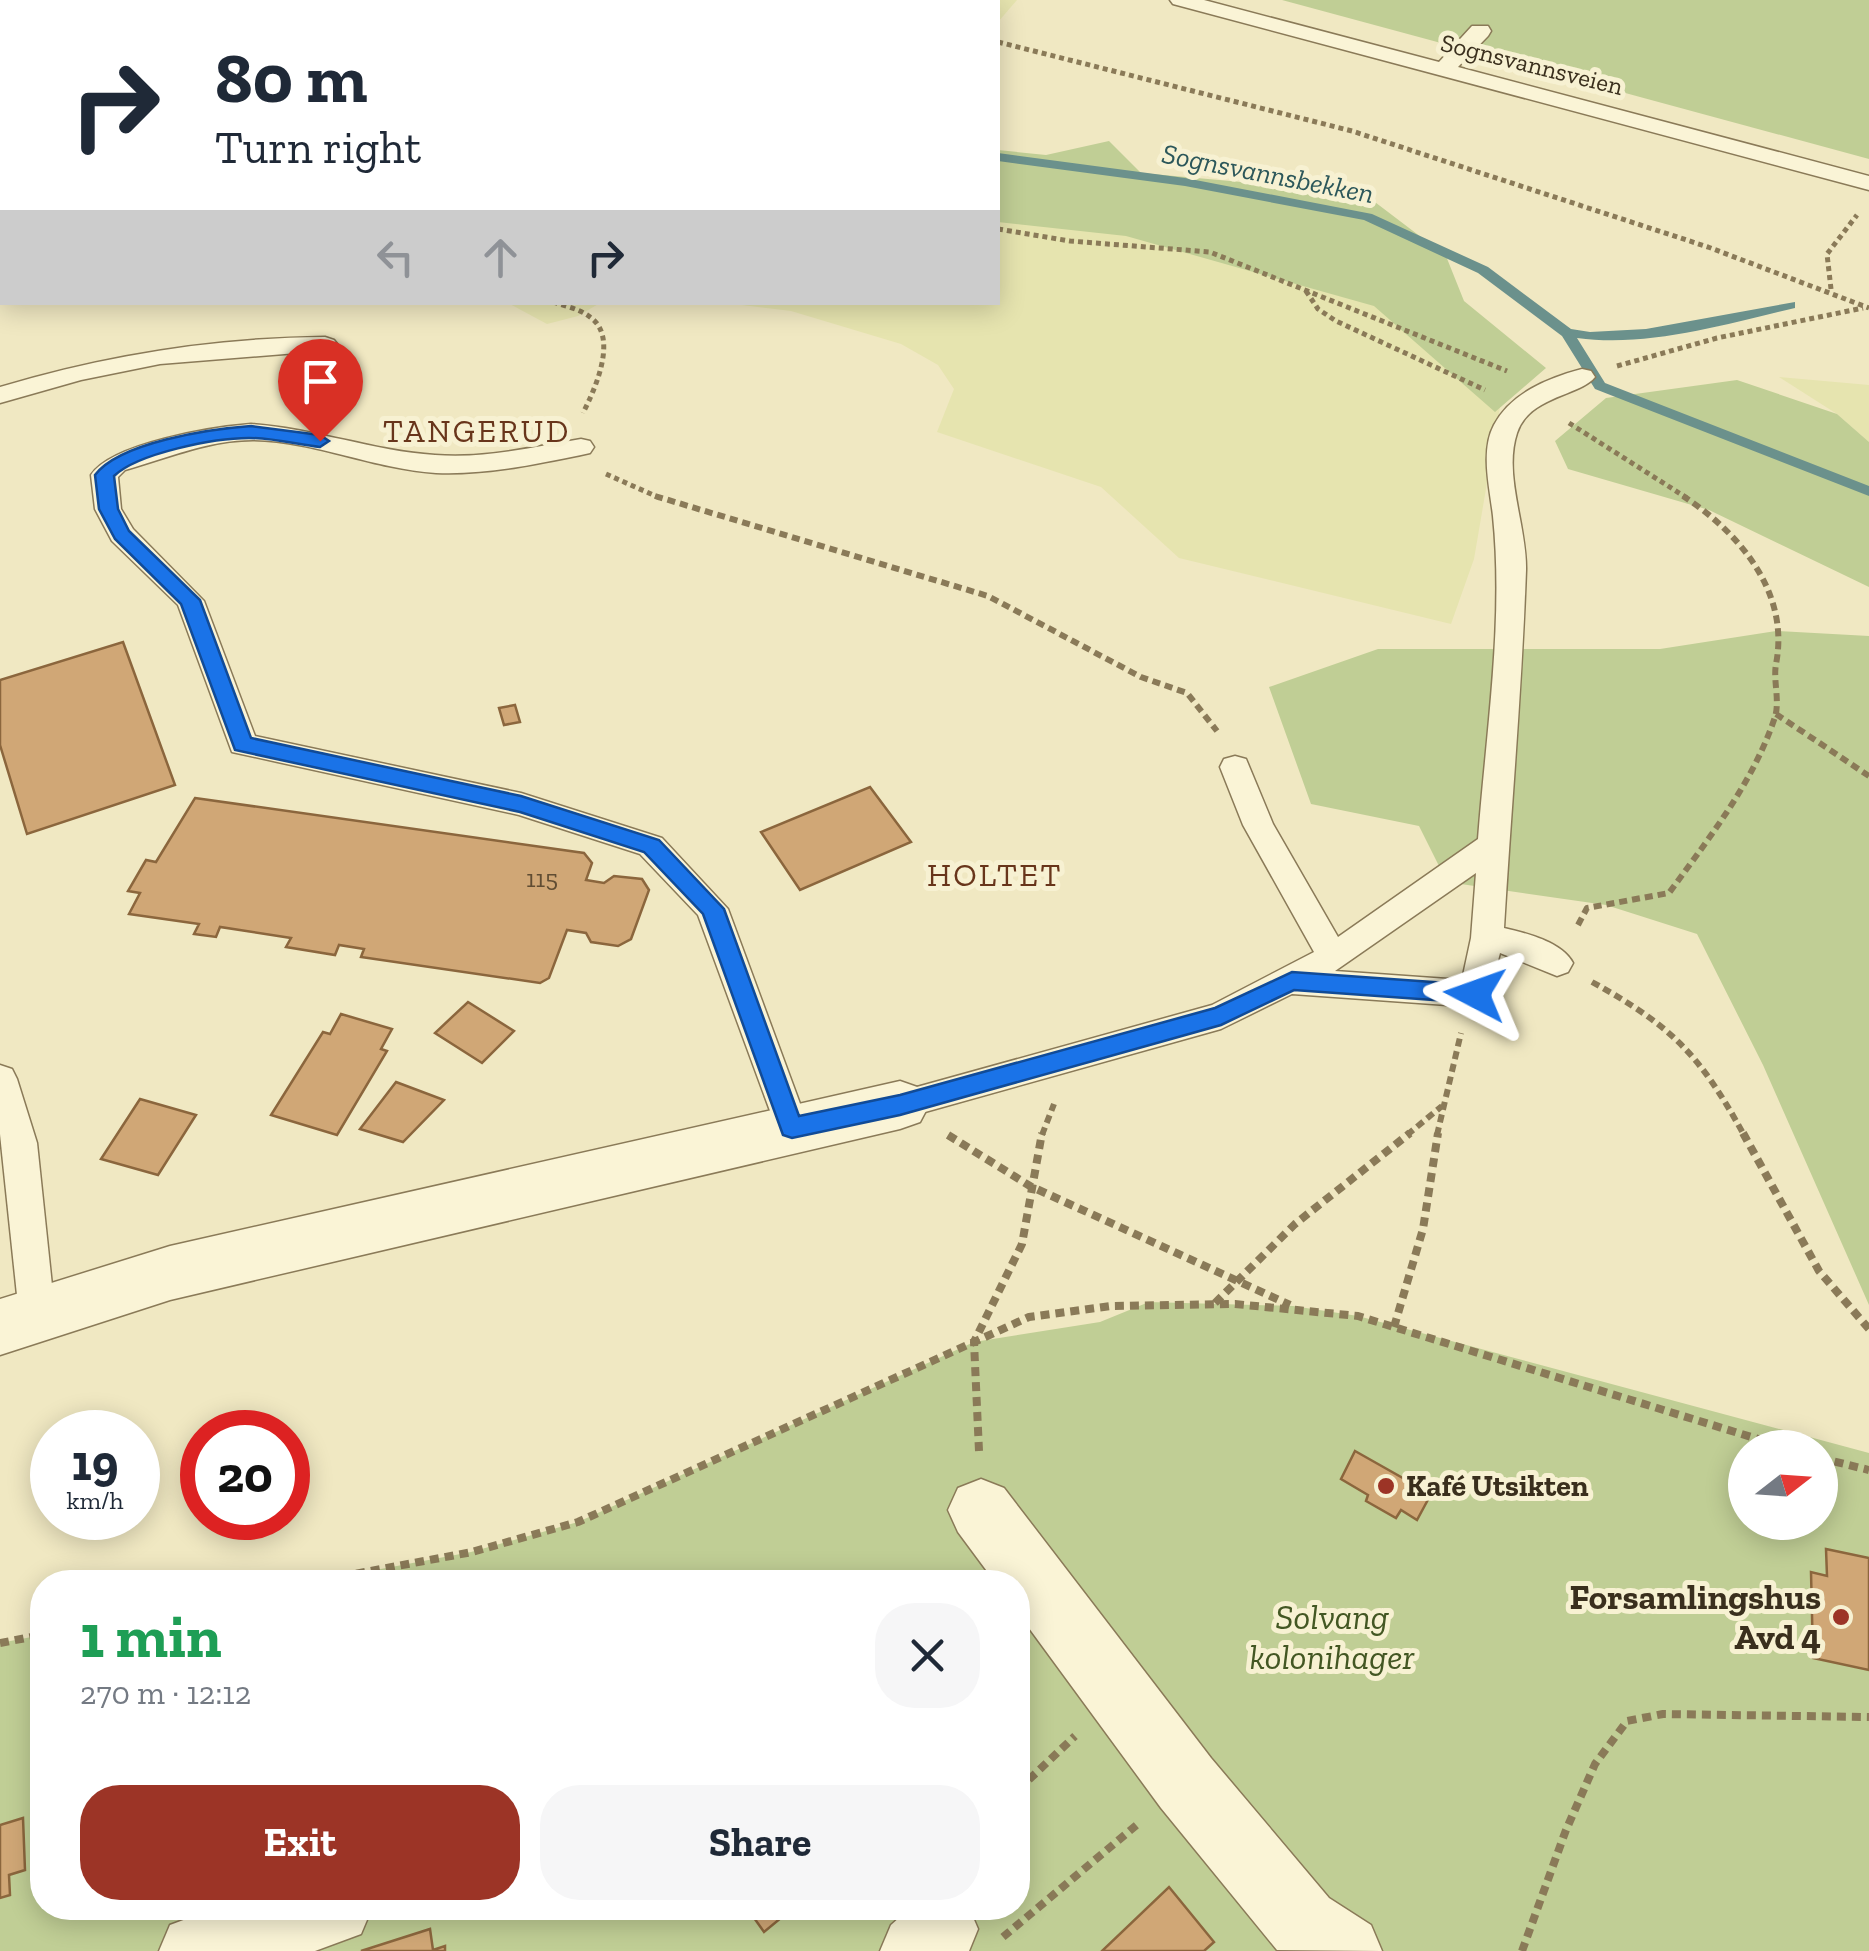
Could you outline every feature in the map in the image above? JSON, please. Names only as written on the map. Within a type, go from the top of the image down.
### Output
[{"type":"street","points":[[18,1321],[170,1273],[900,1105]]},
{"type":"street","points":[[981,1510],[1026,1570]]},
{"type":"street","points":[[1030,1575],[1186,1782],[1304,1924],[1345,1951]]},
{"type":"street","points":[[196,1951],[296,1920]]},
{"type":"lane","name":"Sognsvannsveien","points":[[1180,0],[1869,183]]},
{"type":"lane","points":[[1444,70],[1480,31]]},
{"type":"lane","points":[[0,396],[59,376],[148,356],[214,347],[324,345]]},
{"type":"lane","points":[[1292,981],[1475,994],[1487,938],[1512,565],[1500,453],[1506,428],[1528,402],[1582,376]]},
{"type":"lane","points":[[581,447],[488,464],[432,464],[291,435],[215,435],[116,464],[104,475],[103,488],[122,535],[190,600],[243,744],[521,804],[652,846],[712,909],[792,1128]]},
{"type":"lane","points":[[1235,767],[1258,824],[1333,957]]},
{"type":"lane","points":[[900,1105],[1221,1016],[1333,957],[1491,846]]},
{"type":"lane","points":[[1487,938],[1518,944],[1557,963]]},
{"type":"lane","points":[[0,1080],[20,1143],[18,1321]]},
{"type":"path","points":[[1000,43],[1352,131],[1832,290],[1868,307]]},
{"type":"path","points":[[1832,290],[1825,256],[1832,240],[1859,212]]},
{"type":"path","points":[[1000,229],[1070,240],[1210,252],[1518,374],[1528,402]]},
{"type":"path","points":[[1306,290],[1318,309],[1336,320],[1480,388],[1528,402],[1697,505],[1747,552],[1778,616],[1781,651],[1776,664],[1776,714],[1734,804],[1669,892],[1587,908],[1557,963],[1651,1014],[1704,1068],[1794,1233],[1869,1330]]},
{"type":"path","points":[[561,305],[594,318],[599,326],[603,352],[595,389],[581,417],[581,447],[616,481],[664,500],[988,596],[1141,677],[1187,693],[1210,718],[1235,767]]},
{"type":"path","points":[[1614,367],[1717,338],[1868,307]]},
{"type":"path","points":[[1776,714],[1869,776]]},
{"type":"path","points":[[1394,1327],[1424,1229],[1453,1055],[1475,994]]},
{"type":"path","points":[[981,1510],[974,1342],[1022,1244],[1043,1130],[1075,1058]]},
{"type":"path","points":[[900,1105],[1030,1186],[1293,1306]]},
{"type":"path","points":[[1214,1304],[1234,1279],[1442,1106]]},
{"type":"path","points":[[376,1570],[472,1552],[578,1522],[1029,1317],[1100,1305],[1293,1306],[1358,1316],[1729,1430]]},
{"type":"path","points":[[1838,1462],[1869,1470]]},
{"type":"path","points":[[0,1643],[30,1637]]},
{"type":"path","points":[[1030,1779],[1120,1694]]},
{"type":"path","points":[[1522,1951],[1566,1830],[1595,1764],[1627,1722],[1664,1714],[1869,1717]]},
{"type":"path","points":[[1030,1888],[1186,1782]]},
{"type":"path","points":[[948,1944],[983,1920]]},
{"type":"shaded area","points":[[1000,0],[1017,0],[1000,20]]},
{"type":"shaded area","points":[[1000,184],[1349,261],[1507,366],[1474,559],[1451,624],[1179,558],[1101,487],[937,432],[954,389],[938,365],[901,344],[791,311],[742,305],[1000,305]]},
{"type":"shaded area","points":[[512,305],[597,305],[578,316],[547,324]]},
{"type":"shaded area","points":[[1779,377],[1869,385],[1869,442],[1837,414]]},
{"type":"green space","points":[[1282,0],[1869,0],[1869,159]]},
{"type":"green space","points":[[1109,141],[1141,173],[1363,193],[1446,256],[1464,301],[1546,368],[1495,412],[1374,306],[1126,236],[1000,222],[1000,150],[1046,155]]},
{"type":"green space","points":[[1737,380],[1837,414],[1869,442],[1869,587],[1709,510],[1568,469],[1555,441],[1606,398]]},
{"type":"green space","points":[[1776,631],[1869,636],[1869,1305],[1763,1065],[1697,934],[1606,905],[1447,882],[1419,826],[1311,804],[1269,687],[1378,649],[1660,649]]},
{"type":"green space","name":"Solvang kolonihager","points":[[1149,1302],[1293,1306],[1358,1316],[1783,1430],[1728,1430],[1728,1540],[1838,1540],[1838,1445],[1869,1453],[1869,1951],[0,1951],[0,1643],[30,1637],[30,1920],[1030,1920],[1030,1570],[376,1570],[471,1552],[578,1522],[974,1342],[1100,1322]]},
{"type":"building","points":[[123,642],[175,785],[27,834],[0,745],[0,680]]},
{"type":"building","points":[[515,705],[520,722],[504,725],[499,708]]},
{"type":"building","points":[[870,787],[911,842],[800,890],[761,832]]},
{"type":"building","points":[[195,798],[584,853],[592,863],[586,880],[604,883],[614,876],[642,879],[649,890],[631,939],[618,946],[591,942],[586,933],[567,930],[549,978],[540,983],[361,957],[364,949],[339,945],[335,955],[286,947],[291,938],[220,927],[216,937],[194,934],[199,924],[129,914],[140,893],[128,891],[146,860],[156,862]]},
{"type":"building","points":[[468,1002],[514,1031],[482,1063],[435,1033]]},
{"type":"building","points":[[341,1014],[392,1029],[381,1049],[387,1051],[337,1135],[271,1115],[323,1032],[330,1034]]},
{"type":"building","points":[[396,1082],[444,1100],[403,1142],[360,1129]]},
{"type":"building","points":[[140,1099],[196,1115],[158,1175],[101,1159]]},
{"type":"building","name":"Kafé Utsikten","points":[[1355,1451],[1431,1494],[1417,1520],[1401,1510],[1396,1518],[1366,1501],[1368,1495],[1341,1479]]},
{"type":"building","name":"Forsamlingshus Avd 4","points":[[1826,1549],[1869,1558],[1869,1670],[1813,1658],[1811,1572],[1827,1576]]},
{"type":"building","points":[[23,1818],[25,1870],[9,1875],[10,1895],[0,1898],[0,1825]]},
{"type":"building","points":[[1169,1887],[1214,1942],[1204,1951],[1102,1951]]},
{"type":"building","points":[[756,1920],[778,1920],[764,1932]]},
{"type":"building","points":[[430,1929],[433,1950],[445,1946],[445,1951],[361,1951]]},
{"type":"waterway","name":"Sognsvannsbekken","points":[[1000,157],[1185,182],[1368,217],[1483,270],[1567,333]]},
{"type":"waterway","points":[[1567,333],[1646,333],[1790,305]]},
{"type":"waterway","name":"Sognsvannsbekken","points":[[1567,333],[1600,386],[1869,491]]},
{"type":"place","name":"Kafé Utsikten","points":[[1386,1486]]},
{"type":"place","name":"Forsamlingshus Avd 4","points":[[1841,1617]]},
{"type":"district","name":"TANGERUD","points":[[477,431]]},
{"type":"district","name":"HOLTET","points":[[995,875]]},
{"type":"route","points":[[320,441],[251,432],[215,435],[160,448],[116,464],[104,475],[108,509],[122,535],[190,600],[243,744],[521,804],[652,846],[712,909],[792,1128],[900,1105],[1221,1016],[1292,981],[1475,994]]}]
